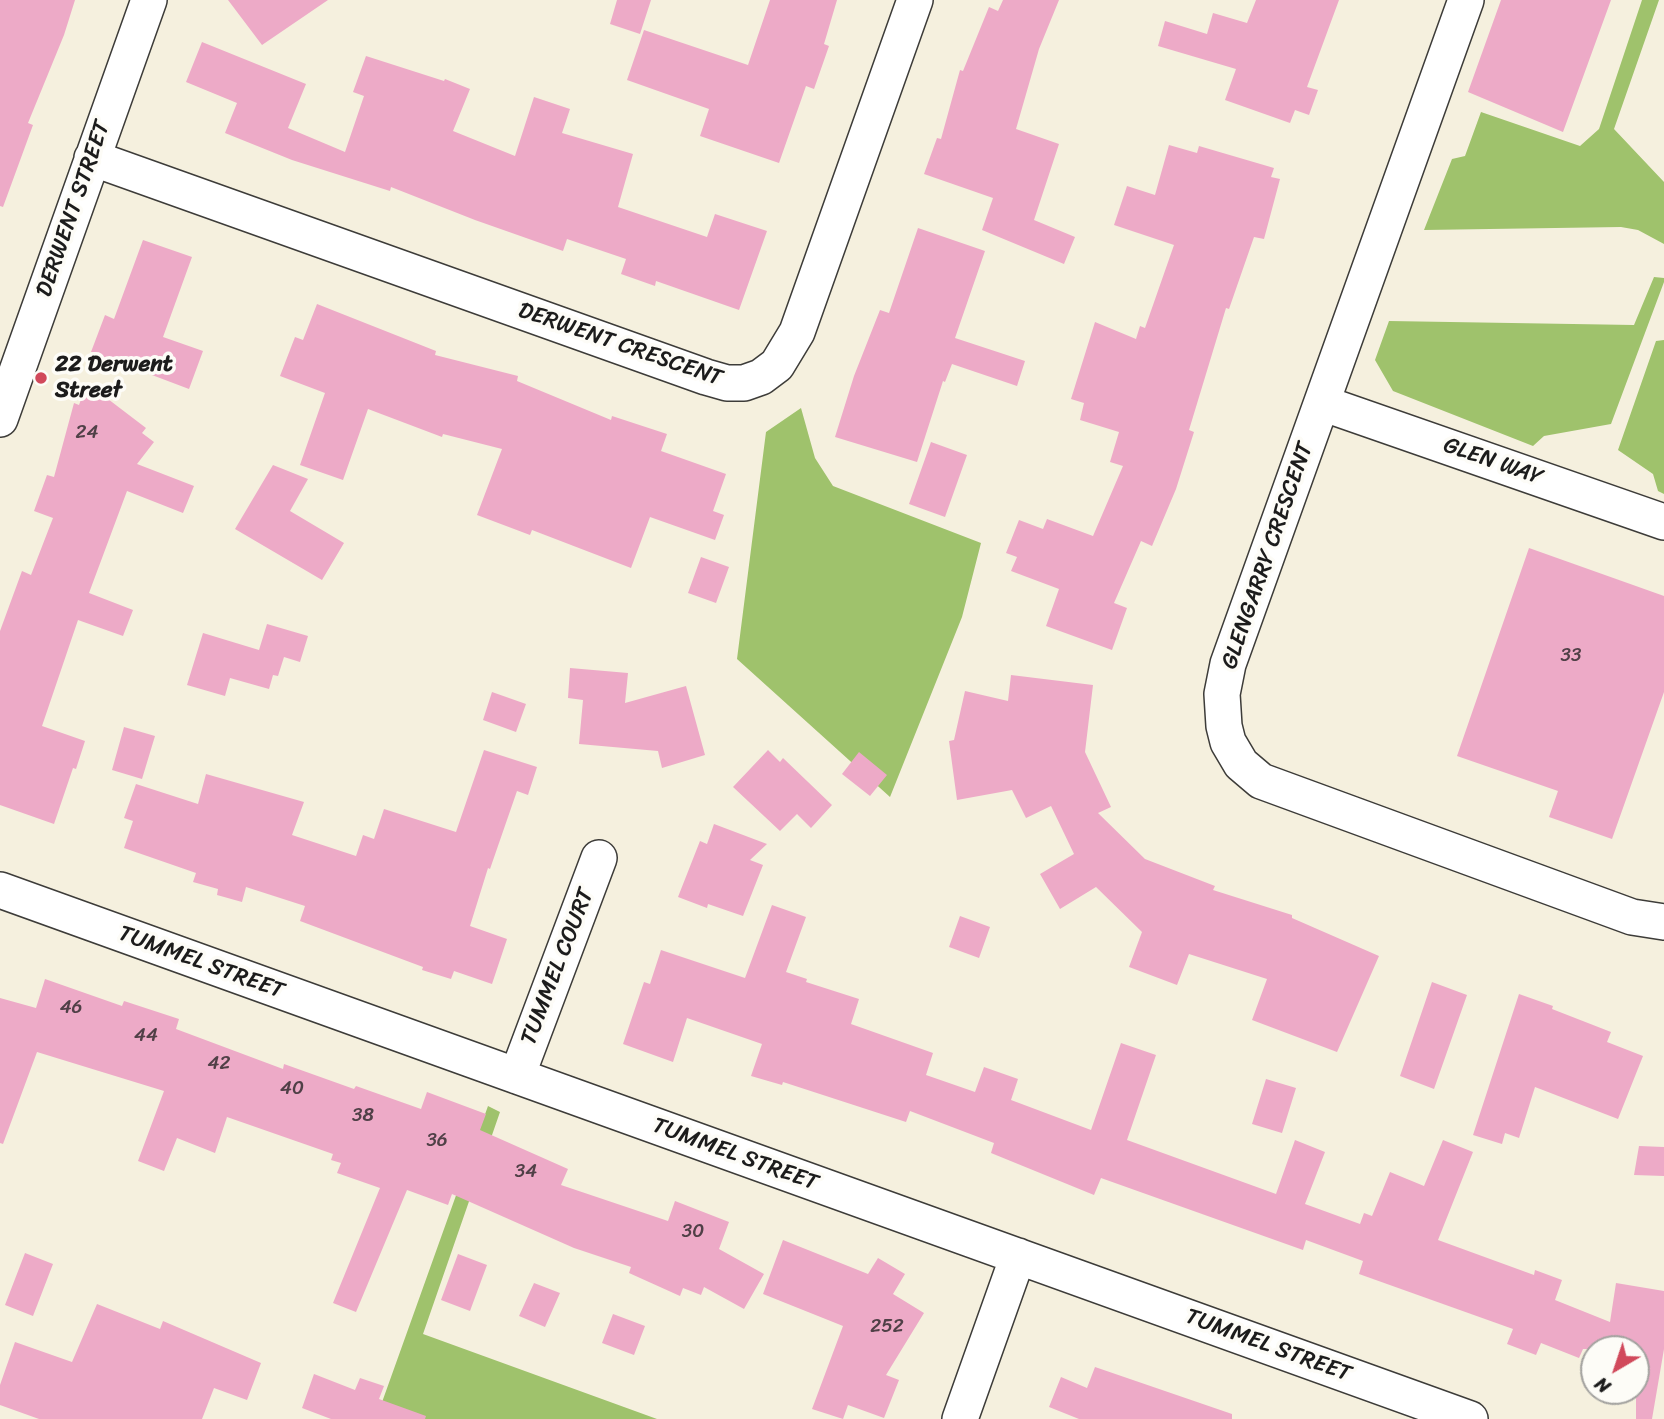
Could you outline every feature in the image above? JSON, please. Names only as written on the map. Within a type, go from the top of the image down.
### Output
[{"type":"street","name":"DERWENT STREET","points":[[0,419],[149,0]]},
{"type":"street","name":"DERWENT CRESCENT","points":[[92,158],[706,377],[727,383],[744,383],[761,377],[777,365],[797,332],[915,0]]},
{"type":"street","name":"GLENGARRY CRESCENT","points":[[1466,0],[1228,664],[1222,694],[1227,742],[1241,764],[1261,782],[1285,792],[1632,916],[1664,922]]},
{"type":"street","name":"GLEN WAY","points":[[1322,403],[1664,522]]},
{"type":"street","name":"TUMMEL COURT","points":[[517,1076],[599,858]]},
{"type":"street","name":"TUMMEL STREET","points":[[0,890],[1469,1419]]},
{"type":"street","points":[[960,1419],[1018,1256]]},
{"type":"green space","points":[[1642,0],[1659,0],[1614,129],[1664,182],[1664,244],[1638,230],[1621,227],[1424,230],[1452,159],[1465,156],[1481,112],[1580,146],[1599,129]]},
{"type":"green space","points":[[1654,277],[1664,278],[1664,282],[1611,424],[1544,436],[1533,446],[1393,391],[1375,360],[1389,321],[1634,325]]},
{"type":"green space","points":[[1664,340],[1664,494],[1658,491],[1653,474],[1618,450],[1656,341]]},
{"type":"green space","points":[[801,408],[815,458],[833,486],[981,543],[962,617],[890,797],[737,659],[766,432]]},
{"type":"green space","points":[[488,1106],[500,1112],[423,1334],[657,1419],[376,1419]]},
{"type":"building","points":[[0,0],[75,0],[64,35],[28,123],[33,125],[3,207],[0,206]]},
{"type":"building","points":[[228,0],[328,0],[262,45]]},
{"type":"building","points":[[617,0],[651,0],[640,34],[610,24]]},
{"type":"building","points":[[770,0],[837,0],[824,44],[829,46],[814,89],[806,86],[779,163],[700,136],[709,109],[627,80],[644,30],[748,65]]},
{"type":"building","points":[[1003,0],[1059,0],[1039,49],[1016,129],[1059,144],[1034,220],[1075,237],[1064,264],[982,230],[993,198],[924,174],[937,138],[941,139],[960,70],[963,71],[989,7],[998,11]]},
{"type":"building","points":[[1256,0],[1339,0],[1307,87],[1318,90],[1309,115],[1295,110],[1290,123],[1225,100],[1236,69],[1158,46],[1165,21],[1207,34],[1213,13],[1247,23]]},
{"type":"building","points":[[1501,0],[1611,0],[1563,132],[1468,92]]},
{"type":"building","points":[[202,42],[306,84],[288,128],[345,152],[364,96],[353,92],[366,56],[470,89],[453,131],[515,156],[534,97],[570,109],[562,133],[633,154],[618,207],[707,237],[715,214],[767,231],[739,310],[656,281],[655,286],[621,274],[626,259],[567,239],[563,251],[391,187],[390,191],[292,160],[225,133],[237,103],[186,82]]},
{"type":"building","points":[[1169,145],[1197,153],[1199,146],[1274,168],[1271,177],[1280,179],[1264,239],[1254,237],[1229,309],[1226,308],[1189,430],[1194,432],[1176,489],[1152,546],[1141,541],[1114,603],[1127,608],[1112,650],[1046,626],[1059,589],[1011,571],[1017,557],[1006,553],[1019,520],[1043,529],[1047,519],[1093,536],[1123,466],[1110,462],[1119,432],[1080,420],[1084,403],[1071,399],[1095,322],[1136,339],[1140,326],[1145,328],[1174,245],[1114,225],[1127,186],[1155,195]]},
{"type":"building","points":[[918,228],[985,251],[955,338],[1025,361],[1017,386],[952,364],[945,382],[943,381],[917,462],[835,437],[854,376],[880,310],[889,313]]},
{"type":"building","points":[[143,240],[192,257],[163,337],[203,351],[189,389],[91,352],[105,315],[114,319]]},
{"type":"building","points":[[317,304],[436,351],[435,355],[518,376],[517,381],[611,420],[612,416],[667,434],[661,451],[726,474],[713,511],[724,515],[715,540],[650,517],[631,568],[532,530],[530,535],[477,515],[502,449],[443,434],[442,437],[368,409],[343,480],[300,465],[325,393],[280,376],[295,337],[303,340]]},
{"type":"building","points":[[87,383],[146,428],[142,433],[154,442],[137,464],[194,486],[183,513],[127,491],[89,593],[133,610],[123,636],[78,620],[42,726],[85,741],[54,824],[0,805],[0,631],[22,571],[31,575],[53,518],[34,511],[47,475],[54,477],[74,403],[79,405]]},
{"type":"building","points":[[931,442],[967,455],[945,517],[909,504]]},
{"type":"building","points":[[273,465],[308,479],[290,511],[344,543],[322,580],[235,529]]},
{"type":"building","points":[[1529,548],[1664,596],[1664,692],[1612,839],[1549,817],[1558,791],[1457,756]]},
{"type":"building","points":[[701,557],[729,567],[716,603],[688,593]]},
{"type":"building","points":[[267,624],[308,636],[300,662],[284,657],[278,676],[273,675],[269,689],[230,678],[225,696],[187,685],[203,633],[259,650]]},
{"type":"building","points":[[570,668],[628,673],[625,703],[686,686],[705,755],[662,768],[658,751],[579,744],[583,700],[568,698]]},
{"type":"building","points":[[1011,675],[1093,685],[1085,752],[1111,807],[1098,813],[1145,859],[1215,886],[1213,890],[1292,915],[1292,918],[1379,956],[1337,1052],[1252,1020],[1267,979],[1189,954],[1177,985],[1129,967],[1142,932],[1096,887],[1060,909],[1040,874],[1074,854],[1051,806],[1026,818],[1012,790],[957,800],[949,741],[954,740],[965,691],[1008,701]]},
{"type":"building","points":[[492,692],[526,704],[516,732],[483,720]]},
{"type":"building","points":[[124,727],[155,736],[142,779],[112,770]]},
{"type":"building","points":[[484,750],[537,767],[528,795],[517,791],[470,926],[507,939],[492,984],[454,971],[451,979],[422,970],[423,967],[300,921],[305,906],[246,887],[242,902],[217,895],[218,889],[193,882],[196,873],[124,848],[133,821],[124,818],[136,784],[198,804],[206,774],[304,802],[292,835],[356,856],[363,835],[374,839],[384,809],[456,832]]},
{"type":"building","points":[[768,750],[780,762],[783,758],[832,805],[811,828],[797,814],[780,831],[733,787]]},
{"type":"building","points":[[859,752],[887,775],[870,796],[842,774]]},
{"type":"building","points":[[714,824],[767,844],[750,860],[763,865],[743,916],[708,904],[707,908],[678,897],[700,841],[707,844]]},
{"type":"building","points":[[772,905],[806,917],[786,972],[807,979],[806,982],[859,999],[851,1024],[933,1053],[926,1075],[975,1092],[984,1067],[1018,1079],[1011,1100],[1091,1130],[1121,1043],[1156,1055],[1127,1140],[1276,1194],[1295,1140],[1325,1152],[1305,1204],[1360,1224],[1364,1213],[1372,1216],[1390,1172],[1424,1186],[1443,1140],[1473,1152],[1438,1240],[1534,1275],[1535,1270],[1562,1280],[1555,1300],[1610,1322],[1616,1283],[1664,1291],[1664,1349],[1652,1419],[1636,1419],[1636,1405],[1650,1405],[1650,1335],[1580,1335],[1579,1358],[1541,1343],[1536,1355],[1507,1344],[1513,1329],[1359,1274],[1363,1261],[1306,1240],[1303,1250],[1101,1178],[1094,1195],[991,1153],[994,1143],[910,1111],[906,1122],[783,1082],[782,1085],[751,1076],[762,1044],[687,1018],[673,1062],[623,1044],[644,982],[650,984],[661,950],[745,978]]},
{"type":"building","points":[[960,916],[990,927],[979,958],[949,947]]},
{"type":"building","points":[[45,979],[122,1006],[124,1001],[179,1019],[176,1029],[283,1069],[284,1064],[421,1109],[427,1092],[486,1114],[480,1130],[568,1169],[561,1185],[668,1221],[675,1201],[729,1222],[719,1249],[764,1274],[744,1309],[704,1287],[701,1295],[683,1288],[680,1296],[629,1273],[631,1267],[574,1248],[452,1194],[448,1205],[407,1190],[356,1312],[333,1303],[380,1188],[337,1173],[341,1163],[331,1160],[333,1154],[227,1117],[215,1153],[177,1138],[164,1171],[138,1161],[164,1091],[37,1052],[3,1144],[0,1143],[0,998],[36,1008]]},
{"type":"building","points":[[1432,982],[1467,995],[1434,1089],[1400,1076]]},
{"type":"building","points":[[1519,994],[1611,1032],[1607,1042],[1643,1056],[1618,1119],[1535,1087],[1519,1138],[1505,1133],[1502,1144],[1473,1135]]},
{"type":"building","points":[[1266,1079],[1296,1088],[1282,1133],[1252,1124]]},
{"type":"building","points":[[1639,1146],[1664,1147],[1664,1176],[1634,1175]]},
{"type":"building","points":[[783,1240],[868,1274],[878,1258],[905,1274],[893,1294],[924,1313],[886,1375],[899,1380],[884,1418],[848,1405],[843,1419],[812,1409],[843,1326],[763,1294]]},
{"type":"building","points":[[25,1253],[53,1264],[33,1316],[5,1305]]},
{"type":"building","points":[[458,1254],[487,1265],[470,1311],[441,1300]]},
{"type":"building","points":[[534,1283],[560,1293],[545,1327],[519,1316]]},
{"type":"building","points":[[97,1304],[160,1329],[163,1321],[261,1363],[247,1400],[214,1388],[202,1419],[39,1419],[0,1405],[0,1385],[15,1342],[72,1362]]},
{"type":"building","points":[[613,1314],[645,1326],[634,1355],[602,1343]]},
{"type":"building","points":[[1095,1367],[1232,1414],[1232,1419],[1079,1419],[1049,1407],[1061,1377],[1087,1388]]},
{"type":"building","points":[[314,1374],[355,1390],[360,1378],[384,1386],[379,1399],[426,1416],[425,1419],[331,1419],[302,1408]]},
{"type":"place","name":"22 Derwent Street","points":[[41,378]]}]
